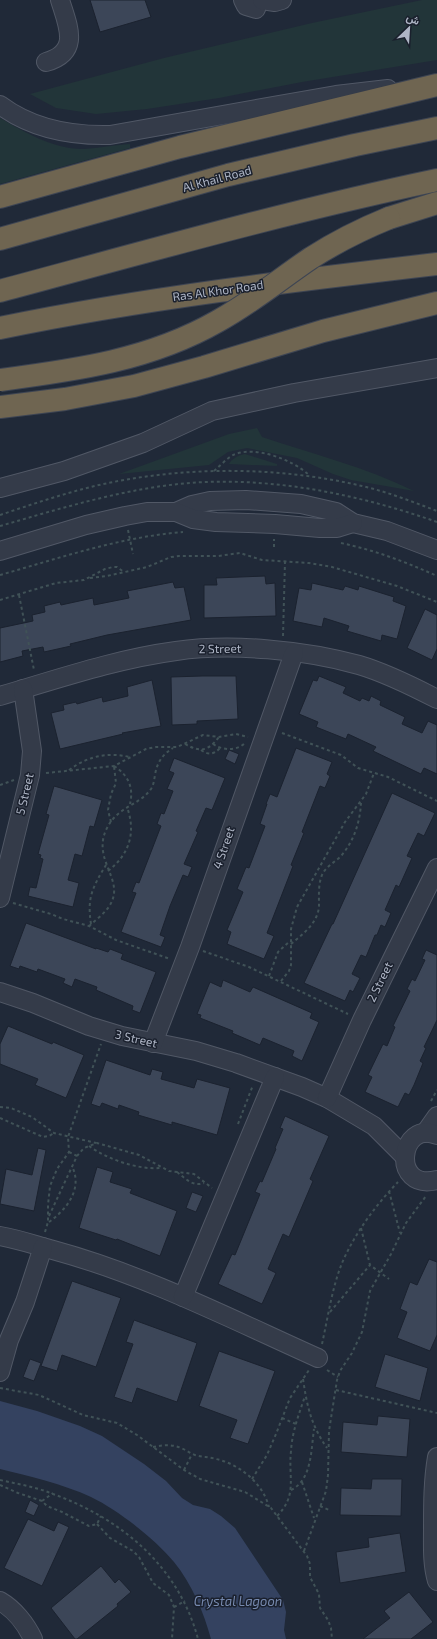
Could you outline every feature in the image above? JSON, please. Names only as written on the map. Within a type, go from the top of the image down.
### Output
[{"type":"highway","points":[[0,197],[180,147],[434,85]]},
{"type":"highway","name":"Al Khail Road","points":[[0,239],[228,175],[355,145],[437,128]]},
{"type":"highway","points":[[0,290],[253,223],[437,180]]},
{"type":"highway","points":[[0,380],[53,373],[129,358],[174,343],[218,321],[334,244],[389,218],[437,203]]},
{"type":"highway","name":"Ras Al Khor Road","points":[[0,328],[176,296],[271,283],[437,264]]},
{"type":"highway","points":[[0,407],[65,399],[134,386],[204,367],[323,331],[437,304]]},
{"type":"street","points":[[54,0],[63,27],[64,39],[59,50],[45,60],[58,58],[63,53],[70,40],[70,32],[60,0]]},
{"type":"street","points":[[254,3],[275,2],[282,0]]},
{"type":"street","points":[[0,105],[20,118],[55,131],[73,134],[110,135],[336,95],[434,85]]},
{"type":"street","points":[[0,488],[64,471],[143,443],[212,411],[294,393],[437,368]]},
{"type":"street","points":[[176,512],[192,504],[210,501],[246,500],[287,503],[329,509],[342,514],[353,523]]},
{"type":"street","points":[[286,525],[287,503]]},
{"type":"street","points":[[0,552],[52,535],[125,516],[147,512],[176,512],[193,519],[216,522],[329,528],[353,523],[387,531],[437,550]]},
{"type":"street","name":"2 Street","points":[[0,696],[140,657],[214,647],[288,652],[359,665],[384,674],[437,699]]},
{"type":"street","name":"4 Street","points":[[153,1043],[190,947],[259,735],[288,652]]},
{"type":"street","name":"5 Street","points":[[4,900],[30,775],[32,751],[30,687]]},
{"type":"street","name":"2 Street","points":[[327,1098],[362,1020],[437,868]]},
{"type":"street","name":"3 Street","points":[[0,992],[89,1026],[122,1036],[196,1052],[276,1076],[327,1098],[374,1126]]},
{"type":"street","points":[[183,1297],[276,1076]]},
{"type":"street","points":[[406,1164],[406,1148],[410,1142],[426,1135],[437,1116]]},
{"type":"street","points":[[374,1126],[426,1135]]},
{"type":"street","points":[[374,1126],[406,1164],[414,1177],[422,1181],[430,1182],[433,1186]]},
{"type":"street","points":[[0,1236],[44,1241],[183,1297],[318,1358]]},
{"type":"street","points":[[0,1372],[10,1340],[25,1302],[44,1241]]},
{"type":"street","points":[[437,1457],[433,1485],[433,1530],[435,1572],[437,1581]]},
{"type":"street","points":[[0,1601],[11,1608],[25,1624],[33,1639]]},
{"type":"path","points":[[213,472],[233,455],[249,452],[268,455],[291,462],[310,476]]},
{"type":"path","points":[[125,516],[133,554]]},
{"type":"path","points":[[0,576],[59,558],[130,540],[188,532]]},
{"type":"path","points":[[337,542],[399,560],[437,576]]},
{"type":"path","points":[[0,600],[56,583],[78,582],[90,578],[124,572],[147,566],[171,557],[188,555],[218,556],[240,553],[262,560],[309,562],[332,567],[397,586],[437,602]]},
{"type":"path","points":[[285,561],[288,652]]},
{"type":"path","points":[[90,578],[104,569],[113,567],[117,567],[124,572]]},
{"type":"path","points":[[19,595],[30,687]]},
{"type":"path","points":[[90,925],[107,909],[112,902],[114,893],[114,884],[103,856],[103,843],[106,830],[115,816],[149,791],[154,780],[157,766],[166,752],[185,744],[197,736],[203,735],[219,737],[230,734],[259,735],[335,753],[346,758],[358,768],[388,777],[437,801]]},
{"type":"path","points":[[213,744],[220,748],[238,748],[259,735]]},
{"type":"path","points":[[201,750],[213,744],[219,737]]},
{"type":"path","points":[[185,744],[194,749],[213,754],[220,748]]},
{"type":"path","points":[[30,775],[114,766],[146,750],[156,747],[174,748]]},
{"type":"path","points":[[68,770],[77,764],[98,756],[110,754],[130,757]]},
{"type":"path","points":[[114,766],[122,771],[128,778],[132,796],[130,805]]},
{"type":"path","points":[[111,822],[108,810],[111,794],[116,783],[114,766]]},
{"type":"path","points":[[281,981],[289,971],[291,965],[290,929],[297,907],[349,815],[361,802],[371,784],[374,773]]},
{"type":"path","points":[[269,976],[281,948],[290,943],[310,926],[316,918],[319,908],[320,884],[324,872],[341,856],[354,836],[359,819],[361,802]]},
{"type":"path","points":[[108,871],[123,856],[131,837],[131,822],[127,807]]},
{"type":"path","points":[[90,925],[89,908],[92,888],[106,865]]},
{"type":"path","points":[[318,869],[324,872]]},
{"type":"path","points":[[4,900],[69,921],[90,925],[116,940],[184,964]]},
{"type":"path","points":[[190,947],[242,965],[281,981],[362,1020]]},
{"type":"path","points":[[44,1241],[48,1222],[48,1200],[50,1186],[57,1169],[69,1152],[68,1137],[101,1043]]},
{"type":"path","points":[[0,1107],[11,1108],[32,1117],[54,1133],[139,1155],[161,1168]]},
{"type":"path","points":[[0,1118],[43,1137],[54,1133]]},
{"type":"path","points":[[48,1217],[77,1156],[84,1148],[97,1143]]},
{"type":"path","points":[[89,1146],[105,1156],[140,1167],[161,1168],[194,1174],[200,1177],[204,1183],[212,1188]]},
{"type":"path","points":[[69,1152],[77,1156]]},
{"type":"path","points":[[252,1480],[267,1455],[290,1398],[318,1358],[342,1264],[361,1228],[389,1192],[406,1164]]},
{"type":"path","points":[[48,1222],[64,1209],[72,1196],[77,1180],[72,1166]]},
{"type":"path","points":[[177,1172],[195,1185],[204,1183]]},
{"type":"path","points":[[304,1551],[326,1491],[328,1475],[328,1431],[340,1371],[352,1353],[362,1332],[368,1297],[380,1272],[391,1254],[406,1223],[433,1186]]},
{"type":"path","points":[[389,1192],[400,1233]]},
{"type":"path","points":[[361,1228],[370,1265],[389,1279]]},
{"type":"path","points":[[330,1312],[370,1265]]},
{"type":"path","points":[[303,1379],[308,1410],[315,1428],[327,1449]]},
{"type":"path","points":[[0,1388],[39,1394],[84,1416],[117,1423],[184,1470],[200,1479],[245,1492],[269,1506],[304,1551],[310,1564],[311,1582],[320,1594],[320,1608],[328,1620],[331,1628],[332,1639]]},
{"type":"path","points":[[336,1390],[437,1413]]},
{"type":"path","points":[[277,1516],[284,1509],[289,1500],[291,1490],[291,1451],[296,1424],[305,1396]]},
{"type":"path","points":[[282,1418],[296,1424]]},
{"type":"path","points":[[291,1490],[302,1482],[310,1463],[315,1428]]},
{"type":"path","points":[[153,1447],[172,1445],[182,1448],[192,1454],[216,1458],[229,1463],[241,1470],[260,1486],[266,1496],[269,1506]]},
{"type":"path","points":[[184,1470],[192,1454]]},
{"type":"path","points":[[0,1480],[53,1493],[83,1506],[101,1516],[130,1536],[151,1554],[168,1574],[185,1601],[198,1639]]},
{"type":"path","points":[[302,1482],[315,1520]]},
{"type":"path","points":[[0,1486],[42,1501],[47,1506],[89,1526],[97,1524],[101,1516]]},
{"type":"path","points":[[42,1501],[53,1493]]},
{"type":"path","points":[[320,1506],[329,1510]]},
{"type":"path","points":[[97,1524],[110,1538],[133,1550],[139,1557],[153,1584],[169,1595],[174,1607],[172,1639]]},
{"type":"path","points":[[174,1607],[185,1601]]},
{"type":"green space","points":[[422,0],[437,0],[437,60],[302,82],[219,98],[147,109],[96,114],[56,108],[30,94],[164,58],[312,23]]},
{"type":"green space","points":[[0,118],[29,134],[62,147],[84,149],[130,144],[130,148],[0,184]]},
{"type":"green space","points":[[257,428],[262,437],[339,461],[395,482],[414,491],[351,480],[333,474],[297,458],[247,448],[228,452],[209,465],[119,474],[229,434]]},
{"type":"green space","points":[[245,454],[277,464],[277,466],[229,464],[240,455]]},
{"type":"water","name":"Crystal Lagoon","points":[[0,1401],[37,1411],[80,1426],[102,1436],[144,1464],[166,1481],[182,1498],[193,1505],[210,1509],[221,1516],[235,1528],[283,1600],[286,1612],[284,1630],[286,1639],[211,1639],[205,1619],[192,1589],[174,1562],[166,1553],[136,1526],[113,1509],[80,1492],[0,1469]]},
{"type":"building","points":[[90,0],[145,0],[151,17],[100,32]]},
{"type":"building","points":[[265,576],[266,584],[275,583],[276,616],[204,618],[204,585],[217,585],[216,578]]},
{"type":"building","points":[[173,582],[175,588],[184,587],[191,620],[107,635],[70,644],[71,646],[44,652],[43,647],[22,651],[23,656],[0,662],[0,628],[33,621],[32,615],[45,612],[44,606],[60,602],[61,605],[93,598],[94,605],[129,598],[127,591]]},
{"type":"building","points":[[312,583],[343,590],[345,586],[358,590],[359,586],[394,597],[393,601],[406,606],[397,639],[382,635],[381,641],[347,631],[349,626],[324,618],[322,627],[293,621],[299,588],[311,590]]},
{"type":"building","points":[[425,609],[437,615],[437,649],[432,660],[407,648]]},
{"type":"building","points":[[236,676],[238,719],[197,721],[197,724],[172,725],[171,677]]},
{"type":"building","points":[[319,676],[346,687],[343,693],[360,701],[362,698],[369,701],[371,696],[381,701],[380,705],[405,717],[402,724],[422,733],[428,721],[437,725],[437,774],[424,768],[421,774],[373,751],[376,747],[348,734],[346,739],[316,727],[318,722],[299,714],[313,680],[317,681]]},
{"type":"building","points":[[152,680],[161,726],[122,733],[123,734],[60,749],[51,713],[64,710],[63,705],[76,702],[77,704],[102,697],[103,702],[128,696],[127,687]]},
{"type":"building","points":[[296,748],[332,762],[327,774],[330,776],[325,788],[320,786],[302,832],[304,833],[291,865],[293,866],[267,933],[274,936],[264,959],[227,944],[231,932],[227,930],[243,892],[237,889],[246,867],[249,868],[265,826],[260,824],[266,804],[270,794],[277,797]]},
{"type":"building","points":[[229,750],[239,754],[235,764],[225,759]]},
{"type":"building","points":[[174,758],[225,778],[212,810],[206,808],[196,831],[198,832],[184,864],[192,867],[188,877],[183,875],[170,906],[160,935],[165,937],[161,947],[121,932],[136,893],[132,892],[136,882],[139,883],[161,826],[157,824],[161,813],[164,814],[173,791],[167,789],[174,773],[169,771]]},
{"type":"building","points":[[54,786],[102,800],[94,827],[90,826],[82,856],[75,854],[68,880],[79,883],[73,907],[28,896],[30,887],[36,888],[43,859],[40,858],[41,855],[38,854],[49,815],[46,814]]},
{"type":"building","points":[[392,793],[435,813],[424,836],[418,833],[407,856],[412,858],[399,887],[396,885],[385,910],[391,913],[385,927],[381,925],[366,957],[361,955],[352,974],[360,978],[353,992],[350,990],[345,1001],[304,983],[333,924]]},
{"type":"building","points":[[26,923],[96,949],[108,952],[110,949],[123,954],[121,959],[156,972],[140,1013],[132,1010],[133,1006],[96,990],[97,987],[75,979],[72,987],[63,983],[65,979],[38,969],[37,972],[20,966],[19,969],[10,966]]},
{"type":"building","points":[[426,950],[437,955],[437,1020],[424,1047],[426,1048],[420,1061],[423,1063],[414,1085],[409,1095],[405,1093],[398,1107],[365,1092],[372,1077],[368,1075],[383,1044],[387,1046],[395,1027],[393,1026],[410,991],[407,989],[412,979],[415,981],[425,960],[422,959]]},
{"type":"building","points":[[223,980],[250,992],[253,987],[312,1013],[310,1018],[319,1022],[302,1061],[292,1056],[294,1051],[263,1038],[260,1045],[232,1033],[233,1031],[200,1018],[201,1015],[197,1014],[210,982],[221,987]]},
{"type":"building","points":[[8,1026],[84,1055],[66,1098],[35,1085],[38,1079],[0,1064],[0,1044]]},
{"type":"building","points":[[106,1060],[150,1075],[152,1069],[163,1072],[161,1079],[194,1088],[197,1079],[230,1088],[217,1135],[172,1122],[172,1125],[138,1115],[139,1112],[119,1105],[118,1109],[102,1103],[100,1107],[91,1104]]},
{"type":"building","points":[[285,1116],[329,1136],[310,1179],[313,1181],[289,1237],[283,1234],[268,1269],[276,1273],[262,1304],[218,1284],[232,1254],[235,1255],[260,1194],[255,1192],[260,1181],[262,1182],[276,1149],[275,1148],[283,1129],[280,1128]]},
{"type":"building","points":[[38,1148],[46,1150],[34,1211],[0,1204],[6,1169],[32,1175]]},
{"type":"building","points":[[97,1167],[113,1172],[110,1182],[132,1189],[130,1193],[177,1211],[160,1256],[117,1239],[116,1240],[79,1228]]},
{"type":"building","points":[[192,1192],[203,1196],[196,1212],[186,1208]]},
{"type":"building","points":[[429,1259],[437,1262],[437,1335],[430,1351],[397,1338],[407,1312],[400,1309],[410,1282],[417,1285]]},
{"type":"building","points":[[72,1281],[121,1298],[96,1367],[62,1355],[57,1371],[41,1366]]},
{"type":"building","points":[[134,1320],[197,1343],[177,1402],[137,1388],[132,1403],[114,1397],[133,1344],[126,1342]]},
{"type":"building","points":[[219,1351],[275,1371],[248,1444],[230,1438],[237,1420],[199,1406]]},
{"type":"building","points":[[385,1354],[428,1368],[420,1401],[375,1387]]},
{"type":"building","points":[[30,1359],[41,1363],[34,1381],[23,1377]]},
{"type":"building","points":[[378,1416],[410,1419],[407,1457],[341,1452],[343,1422],[377,1425]]},
{"type":"building","points":[[372,1479],[402,1479],[401,1516],[340,1515],[341,1488],[371,1489]]},
{"type":"building","points":[[30,1500],[39,1505],[34,1516],[25,1512]]},
{"type":"building","points":[[28,1519],[54,1531],[58,1522],[69,1527],[42,1586],[4,1568]]},
{"type":"building","points":[[400,1533],[406,1572],[340,1583],[336,1552],[369,1547],[368,1538]]},
{"type":"building","points":[[101,1566],[115,1583],[119,1579],[131,1592],[117,1604],[118,1606],[77,1639],[75,1639],[51,1608]]},
{"type":"building","points":[[409,1592],[433,1622],[411,1639],[363,1639],[390,1618],[384,1611]]}]
